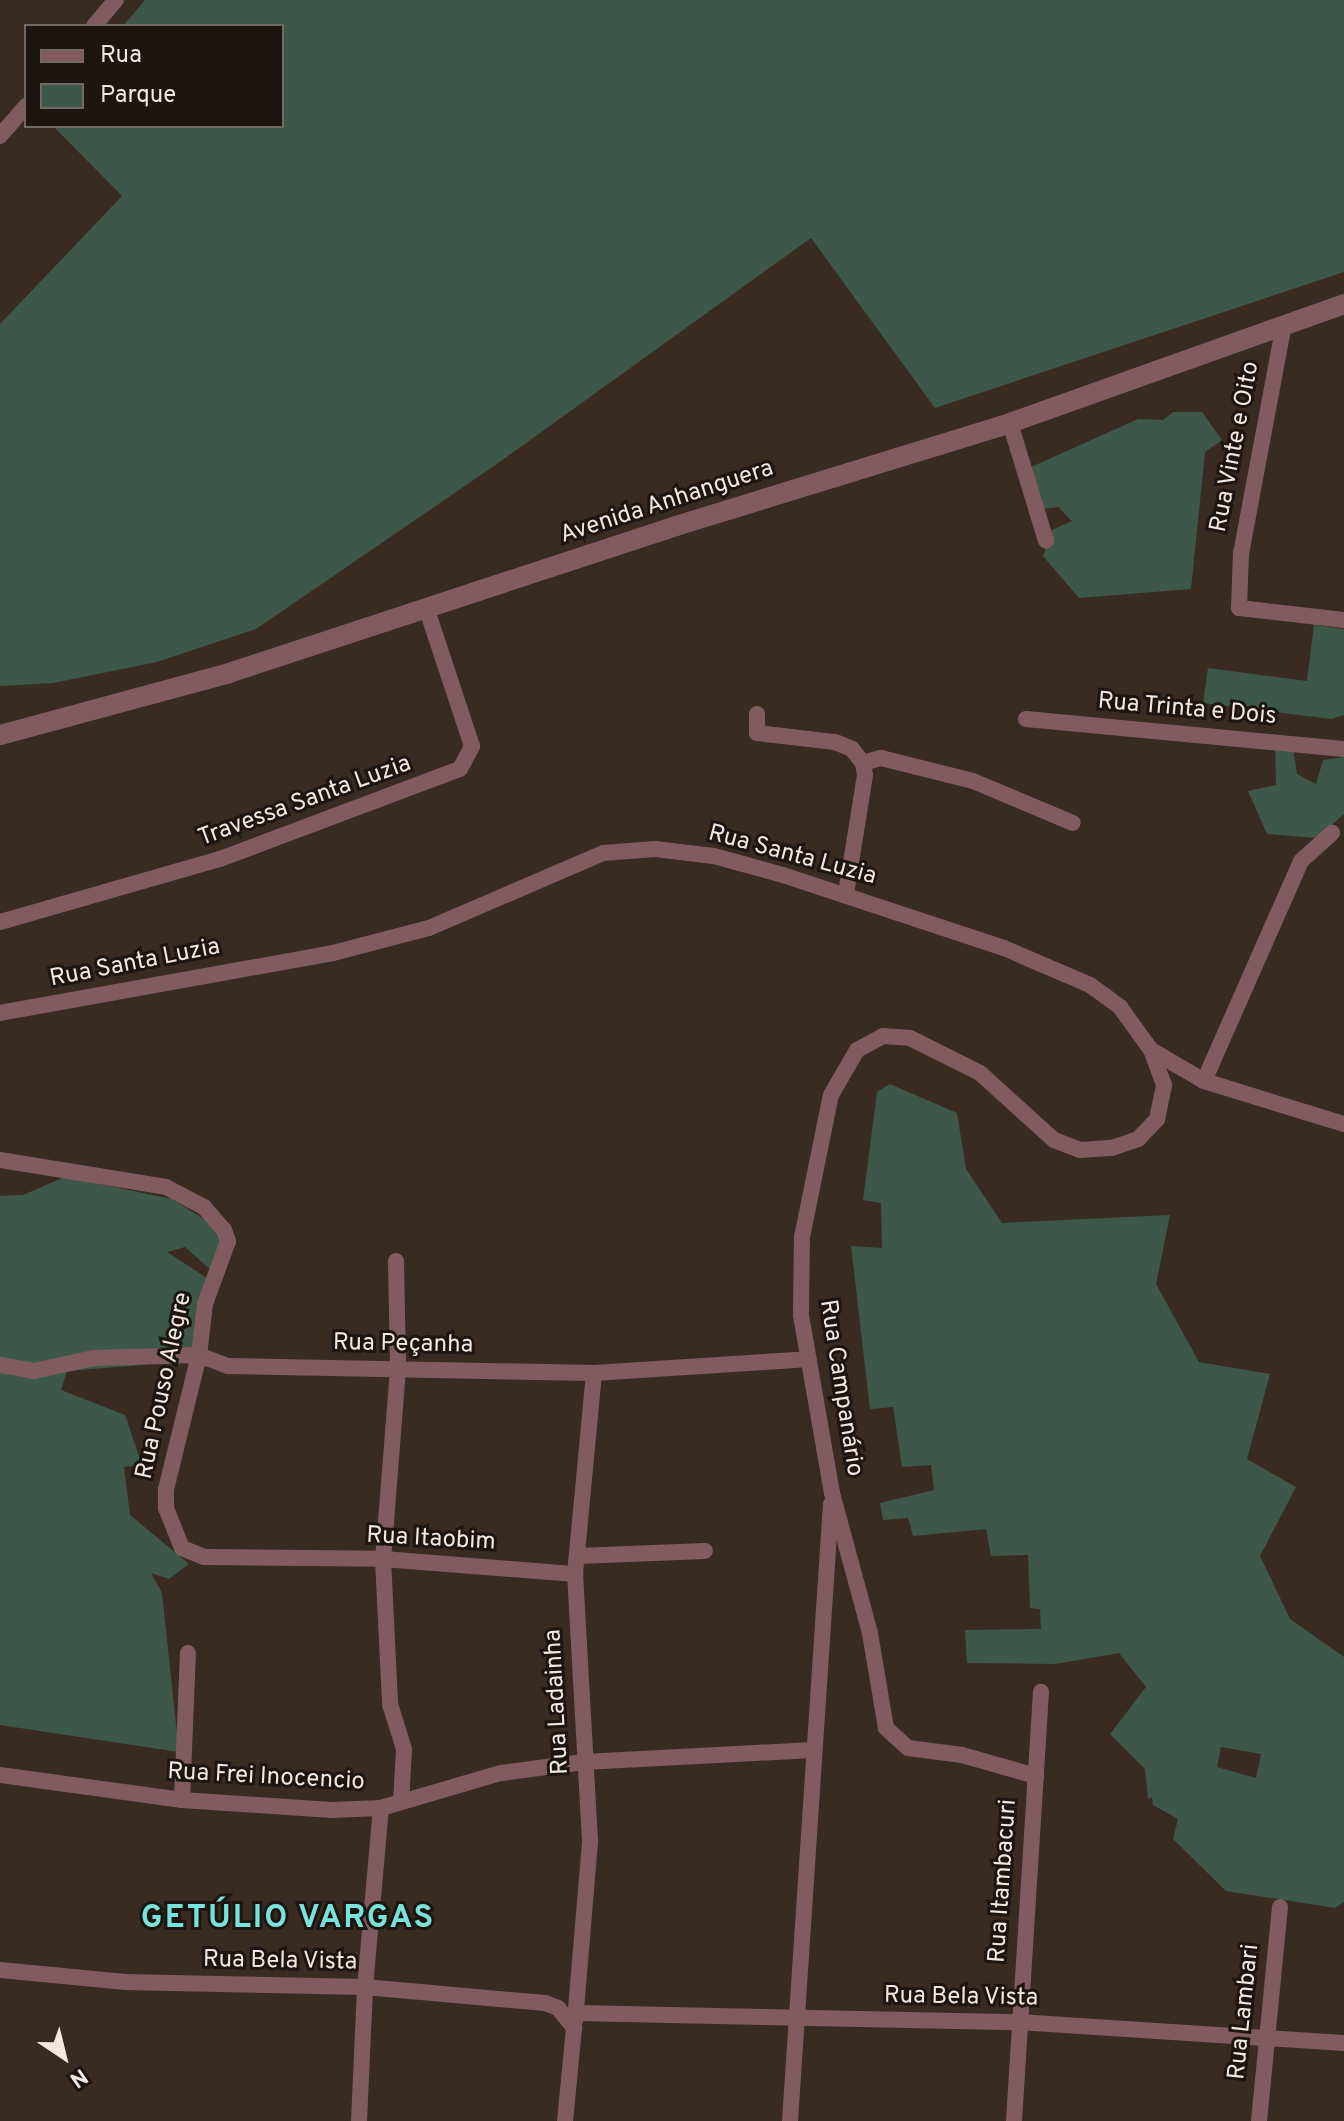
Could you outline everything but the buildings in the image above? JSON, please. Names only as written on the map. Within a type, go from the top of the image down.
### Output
[{"type":"street","points":[[96,24],[116,0]]},
{"type":"street","points":[[0,136],[24,108]]},
{"type":"street","name":"Avenida Anhanguera","points":[[0,735],[229,673],[427,610],[676,526],[1010,423],[1344,304]]},
{"type":"street","name":"Rua Vinte e Oito","points":[[1284,324],[1240,579],[1239,608],[1344,620]]},
{"type":"street","points":[[1010,423],[1046,541]]},
{"type":"street","name":"Travessa Santa Luzia","points":[[0,922],[220,859],[460,769],[472,746],[427,610]]},
{"type":"street","points":[[757,714],[757,733],[835,742],[852,749],[863,763],[865,775],[846,894]]},
{"type":"street","name":"Rua Trinta e Dois","points":[[1026,719],[1344,749]]},
{"type":"street","points":[[863,763],[881,758],[973,781],[1073,823]]},
{"type":"street","points":[[1204,1081],[1301,861],[1332,833]]},
{"type":"street","name":"Rua Santa Luzia","points":[[0,1013],[393,938],[508,897],[603,853],[655,849],[714,856],[846,894],[1004,948],[1090,985],[1120,1007],[1151,1050],[1204,1081],[1344,1124]]},
{"type":"street","name":"Rua Campanário","points":[[1036,1776],[962,1755],[908,1748],[886,1728],[881,1713],[870,1633],[832,1493],[801,1315],[802,1237],[831,1095],[857,1050],[883,1036],[924,1044],[980,1073],[1054,1140],[1080,1150],[1112,1148],[1138,1139],[1157,1119],[1164,1085],[1151,1050]]},
{"type":"street","name":"Rua Pouso Alegre","points":[[0,1160],[166,1187],[215,1217],[228,1241],[205,1304],[199,1355],[166,1489],[171,1528],[182,1548],[204,1557],[284,1561]]},
{"type":"street","points":[[396,1261],[398,1369],[383,1559],[390,1704],[404,1749],[401,1802]]},
{"type":"street","name":"Rua Peçanha","points":[[0,1365],[34,1371],[94,1358],[199,1355],[228,1366],[594,1373],[809,1359]]},
{"type":"street","name":"Rua Ladainha","points":[[565,2121],[590,1892],[575,1574],[594,1373]]},
{"type":"street","name":"Rua Campanário","points":[[790,2121],[832,1493]]},
{"type":"street","points":[[578,1556],[705,1551]]},
{"type":"street","name":"Rua Itaobim","points":[[284,1561],[383,1559],[575,1574]]},
{"type":"street","points":[[182,1800],[188,1653]]},
{"type":"street","name":"Rua Itambacuri","points":[[1014,2121],[1041,1692]]},
{"type":"street","name":"Rua Frei Inocencio","points":[[0,1775],[182,1800],[381,1808],[501,1773],[584,1762],[813,1750]]},
{"type":"street","points":[[359,2121],[365,1987],[381,1808]]},
{"type":"street","name":"Rua Lambari","points":[[1259,2121],[1280,1907]]},
{"type":"street","name":"Rua Bela Vista","points":[[0,1970],[125,1982],[365,1987],[526,2000],[558,2008],[575,2021],[1018,2022],[1344,2043]]},
{"type":"green space","points":[[145,0],[1344,0],[1344,272],[935,408],[811,238],[494,466],[256,629],[157,662],[53,683],[0,686],[0,324],[122,196],[55,128],[284,128],[284,24],[125,24]]},
{"type":"green space","points":[[1173,412],[1202,412],[1222,440],[1205,452],[1191,589],[1079,598],[1043,556],[1052,530],[1072,521],[1058,507],[1042,509],[1029,468],[1138,419],[1163,420]]},
{"type":"green space","points":[[1314,625],[1344,629],[1344,715],[1331,719],[1203,703],[1208,668],[1307,681]]},
{"type":"green space","points":[[1275,745],[1293,748],[1297,774],[1316,784],[1323,760],[1344,757],[1344,814],[1317,838],[1267,834],[1248,791],[1276,785]]},
{"type":"green space","points":[[890,1084],[957,1113],[966,1169],[1002,1223],[1170,1215],[1156,1284],[1199,1362],[1270,1374],[1247,1459],[1296,1487],[1260,1556],[1290,1619],[1344,1657],[1344,1902],[1335,1908],[1226,1891],[1173,1839],[1178,1819],[1153,1805],[1152,1797],[1148,1799],[1145,1769],[1110,1734],[1146,1687],[1119,1653],[1055,1664],[967,1663],[965,1630],[1041,1629],[1040,1609],[1030,1608],[1028,1555],[991,1556],[986,1529],[913,1536],[908,1518],[883,1520],[880,1503],[934,1490],[931,1465],[902,1467],[893,1407],[870,1409],[851,1246],[882,1248],[881,1203],[863,1200],[877,1092]],"holes":[[[1221,1747],[1261,1754],[1256,1778],[1217,1767]]]},
{"type":"green space","points":[[65,1177],[172,1199],[210,1223],[221,1242],[212,1271],[185,1247],[167,1252],[207,1278],[193,1351],[143,1365],[67,1371],[61,1390],[125,1415],[142,1465],[124,1467],[130,1515],[189,1564],[169,1579],[151,1573],[162,1593],[179,1752],[0,1725],[0,1196],[23,1195]]},
{"type":"district","name":"GETÚLIO VARGAS","points":[[288,1919]]}]
